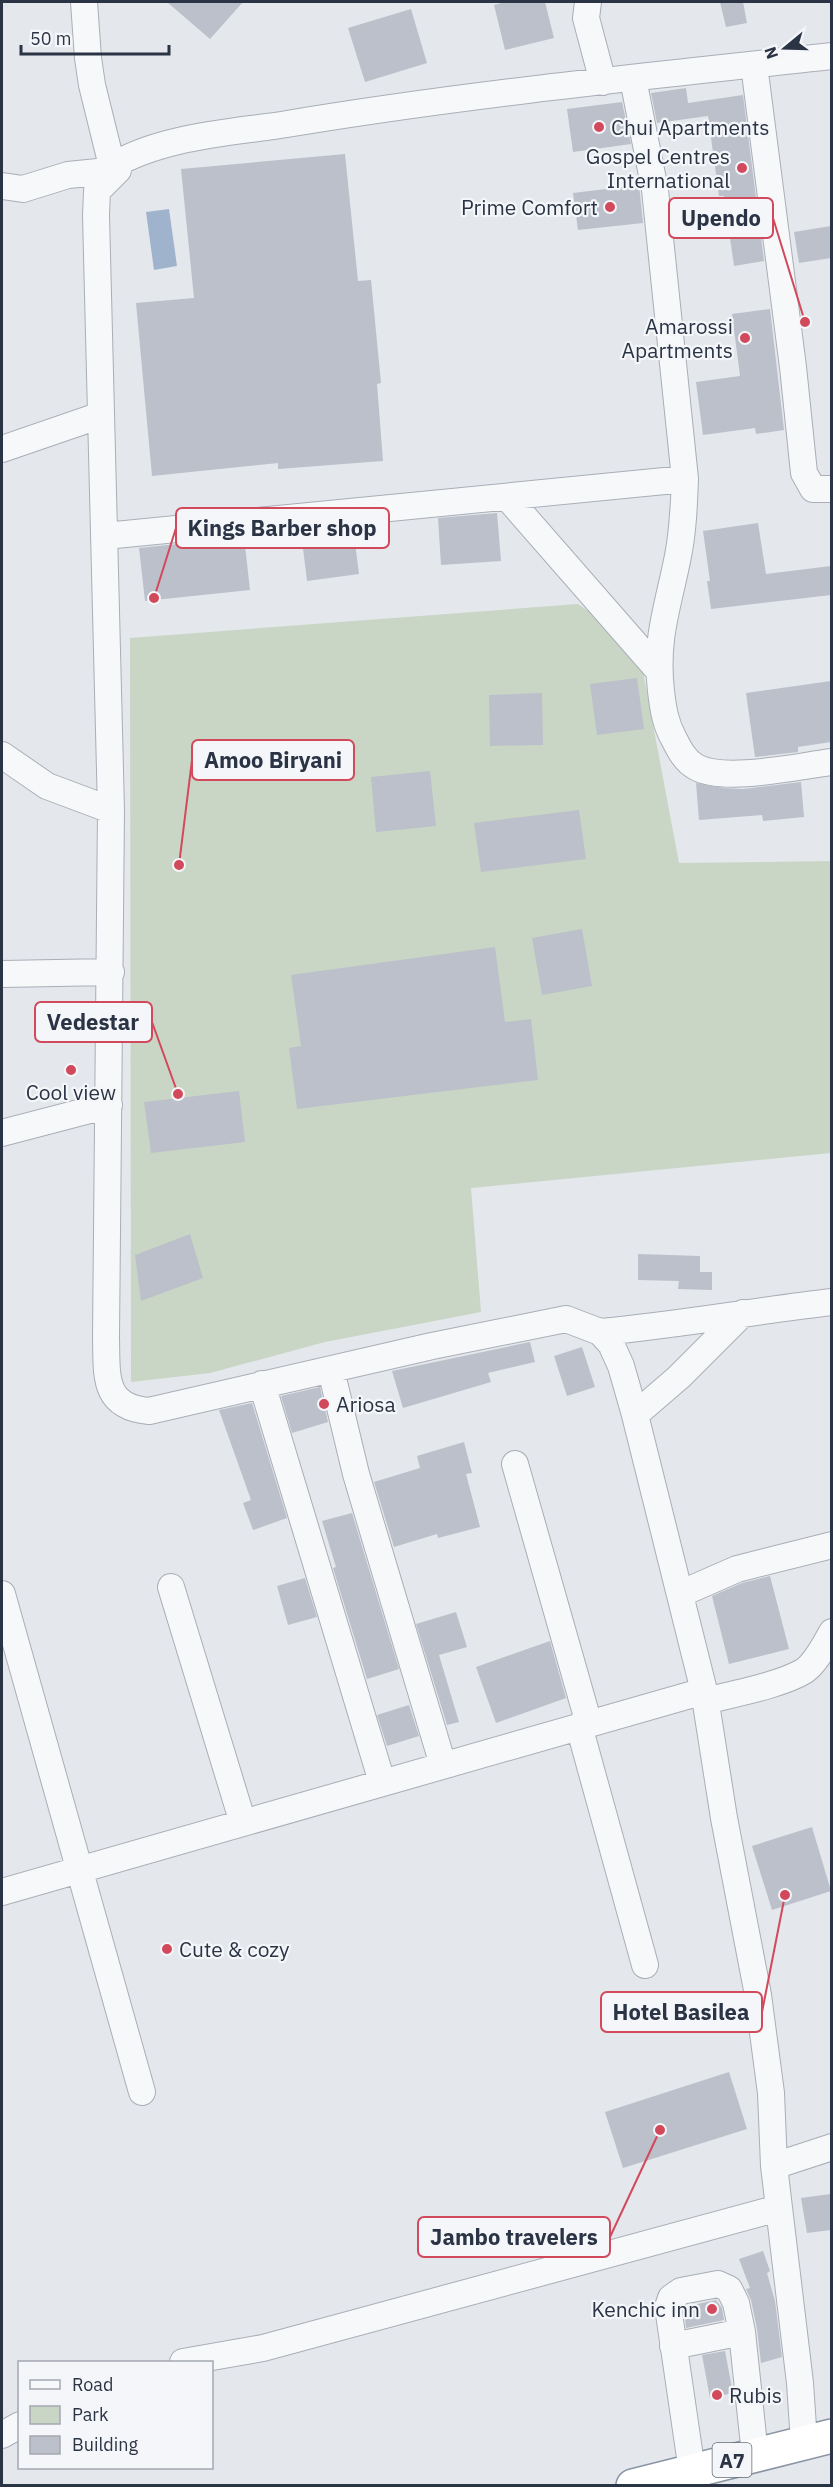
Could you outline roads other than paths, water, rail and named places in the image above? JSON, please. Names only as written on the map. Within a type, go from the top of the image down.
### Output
[{"type":"highway","name":"A7","points":[[633,2486],[818,2439]]},
{"type":"street","points":[[84,2],[92,85],[115,168]]},
{"type":"street","points":[[588,2],[586,18],[603,82]]},
{"type":"street","points":[[831,56],[603,82],[318,119],[180,142],[128,156],[97,191],[111,810],[106,1337],[107,1375],[110,1390],[123,1405],[134,1410],[149,1411],[432,1346],[566,1319],[600,1332],[669,1326],[743,1312],[831,1302]]},
{"type":"street","points":[[754,65],[793,367],[804,473],[813,489],[831,489]]},
{"type":"street","points":[[633,79],[655,190],[686,479],[684,521],[664,615],[658,662],[664,716],[682,754],[696,767],[718,773],[742,773],[831,762]]},
{"type":"street","points":[[3,189],[23,189],[68,175],[115,168]]},
{"type":"street","points":[[2,449],[101,415]]},
{"type":"street","points":[[105,536],[686,479]]},
{"type":"street","points":[[507,497],[659,670]]},
{"type":"street","points":[[2,754],[47,786],[111,810]]},
{"type":"street","points":[[2,974],[111,972]]},
{"type":"street","points":[[2,1133],[109,1105]]},
{"type":"street","points":[[635,1415],[679,1377],[743,1312]]},
{"type":"street","points":[[600,1332],[611,1344],[621,1366],[705,1696],[758,1995],[771,2093],[774,2166],[800,2383],[818,2439]]},
{"type":"street","points":[[331,1370],[356,1474],[443,1765]]},
{"type":"street","points":[[262,1384],[382,1782]]},
{"type":"street","points":[[515,1464],[645,1965]]},
{"type":"street","points":[[680,1594],[737,1569],[831,1545]]},
{"type":"street","points":[[171,1587],[243,1823]]},
{"type":"street","points":[[2,1594],[142,2092]]},
{"type":"street","points":[[2,1892],[584,1725],[783,1679],[805,1670],[816,1658],[831,1632]]},
{"type":"street","points":[[774,2166],[831,2147]]},
{"type":"street","points":[[189,2361],[263,2348],[779,2208]]},
{"type":"street","points":[[692,2470],[668,2307],[671,2298],[681,2291],[718,2284],[729,2289],[736,2303],[742,2332],[755,2455]]},
{"type":"street","points":[[673,2346],[742,2332]]},
{"type":"street","points":[[2,2435],[18,2426]]},
{"type":"water","points":[[169,209],[177,266],[154,270],[146,212]]},
{"type":"place","name":"Chui Apartments","points":[[599,127]]},
{"type":"place","name":"Gospel Centres International","points":[[742,168]]},
{"type":"place","name":"Prime Comfort","points":[[610,207]]},
{"type":"place","name":"Upendo","points":[[805,322]]},
{"type":"place","name":"Amarossi Apartments","points":[[745,338]]},
{"type":"place","name":"Kings Barber shop","points":[[154,598]]},
{"type":"place","name":"Amoo Biryani","points":[[179,865]]},
{"type":"place","name":"Cool view","points":[[71,1070]]},
{"type":"place","name":"Vedestar","points":[[178,1094]]},
{"type":"place","name":"Ariosa","points":[[324,1404]]},
{"type":"place","name":"Hotel Basilea","points":[[785,1895]]},
{"type":"place","name":"Cute & cozy","points":[[167,1949]]},
{"type":"place","name":"Jambo travelers","points":[[660,2130]]},
{"type":"place","name":"Kenchic inn","points":[[712,2309]]},
{"type":"place","name":"Rubis","points":[[717,2395]]}]
